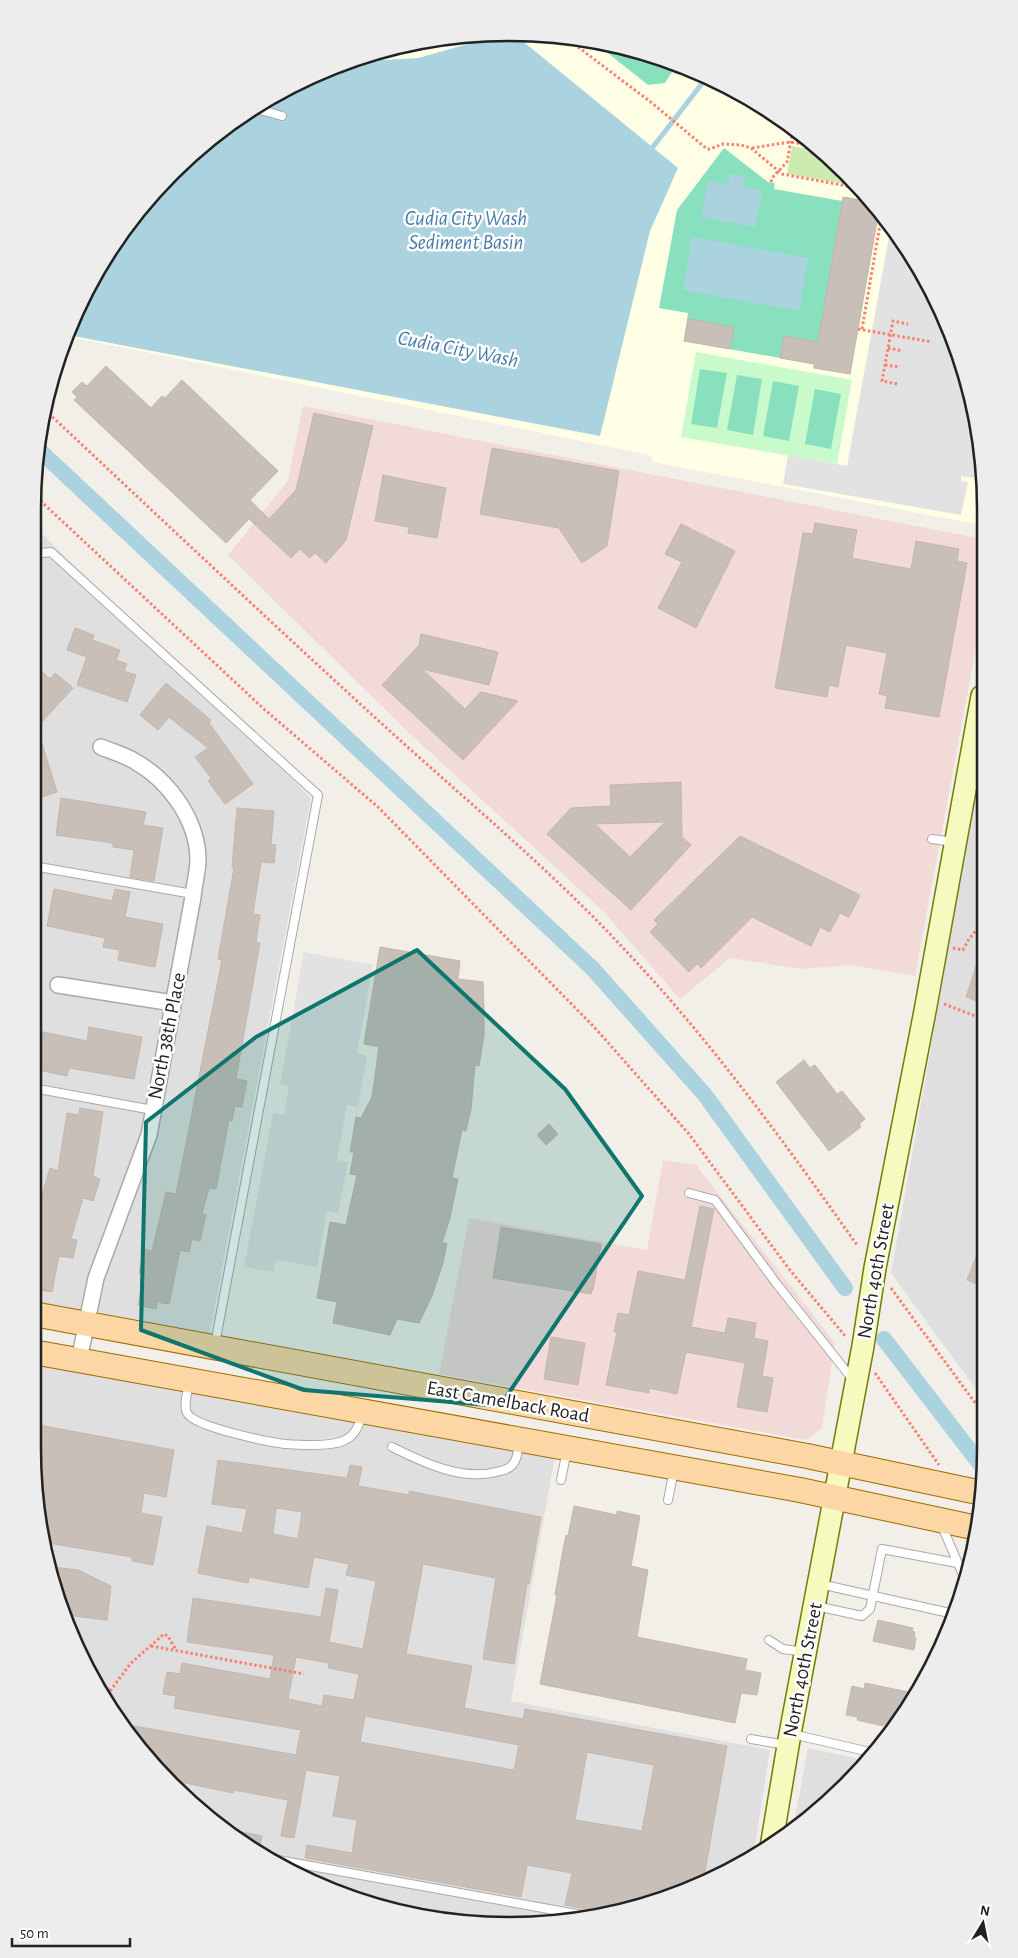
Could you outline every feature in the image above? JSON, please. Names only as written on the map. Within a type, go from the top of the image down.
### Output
[{"type":"main road","name":"North 40th Street","points":[[773,1835],[863,1346],[882,1282],[977,724]]},
{"type":"main road","name":"East Camelback Road","points":[[41,1315],[840,1463],[975,1491]]},
{"type":"main road","name":"East Camelback Road","points":[[41,1353],[675,1468],[835,1498],[970,1527]]},
{"type":"main road","points":[[396,1418],[406,1383]]},
{"type":"street","name":"North 38th Place","points":[[79,1360],[96,1278],[149,1135],[198,857],[194,834],[178,800],[162,783],[137,762],[101,748]]},
{"type":"street","points":[[58,985],[173,1003]]},
{"type":"lane","points":[[264,111],[282,116]]},
{"type":"lane","points":[[41,553],[51,552],[318,795],[214,1348]]},
{"type":"lane","points":[[932,839],[956,843]]},
{"type":"lane","points":[[41,867],[193,894]]},
{"type":"lane","points":[[41,1089],[153,1110]]},
{"type":"lane","points":[[689,1193],[715,1200],[776,1283],[856,1383]]},
{"type":"lane","points":[[190,1380],[186,1406],[187,1413],[193,1419],[212,1428],[284,1444],[328,1444],[342,1442],[352,1436],[359,1426],[363,1412]]},
{"type":"lane","points":[[392,1447],[426,1464],[452,1471],[486,1476],[507,1469],[515,1461],[519,1440]]},
{"type":"lane","points":[[561,1480],[567,1448]]},
{"type":"lane","points":[[668,1500],[675,1468]]},
{"type":"lane","points":[[940,1520],[961,1571]]},
{"type":"lane","points":[[814,1606],[862,1616],[870,1610],[882,1549],[957,1563]]},
{"type":"lane","points":[[818,1584],[947,1612]]},
{"type":"lane","points":[[769,1640],[783,1648],[806,1652]]},
{"type":"lane","points":[[751,1739],[789,1740],[866,1751]]},
{"type":"lane","points":[[290,1862],[570,1913]]},
{"type":"path","points":[[577,46],[652,103],[706,149],[730,143],[751,148],[790,142],[801,144]]},
{"type":"path","points":[[771,182],[772,178],[787,162],[791,136]]},
{"type":"path","points":[[751,148],[782,174],[847,186]]},
{"type":"path","points":[[880,224],[860,329],[932,342]]},
{"type":"path","points":[[897,384],[882,381],[890,334],[893,321],[908,324]]},
{"type":"path","points":[[888,348],[903,351]]},
{"type":"path","points":[[885,365],[900,367]]},
{"type":"path","points":[[51,415],[380,722],[551,876],[624,949],[681,1012],[787,1145],[857,1245]]},
{"type":"path","points":[[41,501],[265,710],[378,807],[594,1028],[689,1134],[789,1269],[838,1327]]},
{"type":"path","points":[[952,948],[963,950],[969,938],[977,929]]},
{"type":"path","points":[[941,1003],[977,1017]]},
{"type":"path","points":[[882,1282],[977,1406]]},
{"type":"path","points":[[879,1378],[940,1467]]},
{"type":"path","points":[[110,1692],[131,1663],[164,1634],[168,1636],[176,1650]]},
{"type":"path","points":[[151,1646],[304,1674]]},
{"type":"highlighted area","points":[[417,950],[565,1089],[642,1196],[500,1406],[304,1390],[141,1330],[146,1122],[256,1037]]},
{"type":"shaded area","points":[[478,42],[540,42],[600,50],[630,57],[688,77],[716,89],[769,120],[794,138],[840,178],[880,224],[898,249],[929,302],[952,359],[961,388],[973,448],[977,524],[653,462],[650,455],[74,337],[89,302],[120,249],[138,224],[178,178],[224,138],[249,120],[302,89],[359,66],[388,57],[448,45]]},
{"type":"shaded area","points":[[889,237],[929,302],[952,359],[968,418],[975,471],[974,478],[961,476],[961,481],[968,482],[961,515],[783,484],[788,455],[847,466]]},
{"type":"shaded area","points":[[303,406],[977,538],[977,642],[915,976],[851,965],[801,969],[730,958],[680,999],[604,912],[406,730],[228,555],[288,481]]},
{"type":"shaded area","points":[[41,533],[311,798],[209,1337],[41,1306]]},
{"type":"shaded area","points":[[977,787],[977,1390],[891,1273]]},
{"type":"shaded area","points":[[304,952],[373,965],[357,1053],[367,1056],[358,1107],[347,1105],[337,1160],[348,1162],[338,1213],[327,1211],[317,1267],[276,1260],[273,1272],[244,1267],[273,1113],[284,1115],[289,1086],[280,1084]]},
{"type":"shaded area","points":[[663,1160],[696,1165],[835,1343],[822,1428],[807,1440],[439,1374],[469,1218],[647,1250]]},
{"type":"shaded area","points":[[41,1365],[555,1456],[511,1701],[770,1750],[755,1847],[716,1869],[659,1892],[630,1901],[570,1913],[540,1916],[478,1916],[418,1908],[388,1901],[359,1892],[302,1869],[249,1838],[224,1820],[178,1780],[138,1734],[120,1709],[89,1656],[66,1599],[57,1570],[45,1510],[41,1449]]},
{"type":"shaded area","points":[[808,1748],[859,1759],[840,1780],[795,1819]]},
{"type":"green space","points":[[606,51],[630,57],[680,74],[672,72],[665,83],[648,85]]},
{"type":"green space","points":[[792,146],[807,149],[846,184],[787,174]]},
{"type":"green space","points":[[724,148],[768,182],[775,183],[774,189],[842,201],[843,197],[860,200],[877,221],[850,374],[814,368],[814,364],[684,341],[688,313],[659,308],[677,210]]},
{"type":"green space","points":[[696,352],[852,380],[837,464],[681,437]]},
{"type":"green space","points":[[700,369],[727,373],[717,428],[691,424]]},
{"type":"green space","points":[[737,375],[762,379],[753,435],[727,430]]},
{"type":"green space","points":[[773,381],[799,386],[789,441],[763,436]]},
{"type":"green space","points":[[815,389],[841,394],[831,449],[805,444]]},
{"type":"water","name":"Cudia City Wash Sediment Basin","points":[[523,41],[678,168],[650,231],[600,436],[75,336],[89,302],[104,275],[138,224],[178,178],[224,138],[275,104],[302,89],[330,77],[377,60],[418,58],[473,42]]},
{"type":"water","points":[[730,174],[745,177],[743,187],[762,190],[755,227],[701,217],[708,181],[728,184]]},
{"type":"water","points":[[692,237],[808,258],[799,311],[683,290]]},
{"type":"building","points":[[843,197],[860,200],[877,221],[850,374],[814,368],[814,364],[780,358],[784,336],[818,342]]},
{"type":"building","points":[[688,319],[734,327],[730,349],[684,341]]},
{"type":"building","points":[[106,366],[151,408],[162,396],[165,398],[182,380],[278,471],[250,500],[269,519],[296,490],[314,413],[373,426],[346,540],[326,563],[315,553],[310,558],[300,549],[291,558],[249,519],[226,543],[74,400],[77,397],[72,392],[82,382],[87,386]]},
{"type":"building","points":[[492,448],[619,471],[607,546],[582,563],[559,528],[480,514]]},
{"type":"building","points":[[383,475],[446,488],[437,538],[408,533],[409,527],[375,521]]},
{"type":"building","points":[[815,523],[857,530],[852,558],[877,563],[911,569],[916,541],[959,549],[957,561],[967,563],[939,717],[885,708],[887,696],[879,694],[887,653],[846,645],[838,687],[829,685],[827,697],[775,688],[803,533],[813,534]]},
{"type":"building","points":[[681,524],[735,551],[696,628],[658,608],[682,562],[665,554]]},
{"type":"building","points":[[75,628],[94,635],[92,640],[120,650],[116,660],[127,664],[124,671],[136,675],[127,702],[77,685],[87,657],[67,650]]},
{"type":"building","points":[[421,634],[498,652],[489,685],[422,669],[465,709],[481,692],[518,701],[463,760],[382,685],[419,645]]},
{"type":"building","points":[[41,671],[50,679],[55,673],[73,688],[41,723]]},
{"type":"building","points":[[166,683],[211,720],[209,723],[253,784],[225,804],[208,781],[211,778],[195,757],[208,748],[169,717],[158,730],[140,715]]},
{"type":"building","points":[[41,740],[57,792],[41,797]]},
{"type":"building","points":[[681,782],[682,837],[691,845],[631,910],[547,834],[571,808],[611,806],[610,785]],"holes":[[[665,822],[630,857],[595,824]]]},
{"type":"building","points":[[61,798],[146,812],[143,825],[163,828],[154,881],[130,877],[134,850],[113,847],[113,843],[56,835]]},
{"type":"building","points":[[237,808],[274,811],[271,844],[276,845],[274,863],[261,862],[253,914],[260,915],[256,942],[260,943],[236,1079],[247,1081],[242,1107],[235,1106],[232,1121],[229,1120],[216,1189],[209,1188],[202,1214],[206,1215],[200,1241],[192,1239],[189,1252],[180,1250],[169,1304],[157,1302],[156,1309],[138,1305],[144,1274],[139,1273],[144,1249],[152,1251],[166,1192],[176,1194],[222,960],[218,959],[234,868],[232,868]]},
{"type":"building","points":[[740,836],[860,895],[849,917],[840,913],[830,932],[820,927],[811,946],[752,917],[701,968],[697,964],[689,972],[650,932],[658,924],[654,920]]},
{"type":"building","points":[[54,889],[112,901],[115,889],[130,892],[125,917],[163,924],[155,967],[118,960],[120,950],[103,947],[105,938],[47,926]]},
{"type":"building","points":[[380,947],[460,961],[458,979],[483,982],[484,1009],[484,1035],[479,1066],[475,1065],[471,1109],[466,1131],[462,1130],[452,1178],[458,1179],[450,1218],[442,1243],[447,1243],[443,1263],[432,1296],[419,1323],[397,1319],[390,1335],[333,1323],[337,1302],[317,1298],[330,1222],[346,1225],[357,1175],[350,1174],[354,1152],[350,1152],[356,1117],[361,1118],[372,1097],[379,1047],[364,1044]]},
{"type":"building","points":[[977,963],[977,1001],[966,997]]},
{"type":"building","points":[[89,1027],[142,1037],[134,1079],[69,1068],[67,1076],[41,1071],[41,1032],[87,1041]]},
{"type":"building","points":[[804,1060],[810,1068],[815,1065],[837,1094],[842,1091],[865,1119],[859,1124],[861,1127],[829,1151],[776,1082]]},
{"type":"building","points":[[80,1108],[103,1112],[93,1176],[100,1179],[93,1201],[83,1198],[71,1239],[77,1240],[73,1258],[59,1256],[52,1292],[41,1290],[41,1199],[50,1168],[58,1171],[67,1113],[79,1115]]},
{"type":"building","points":[[549,1124],[558,1134],[546,1145],[537,1135]]},
{"type":"building","points":[[700,1206],[714,1209],[691,1327],[725,1333],[728,1318],[756,1323],[754,1338],[768,1341],[762,1376],[773,1378],[767,1412],[737,1407],[745,1363],[686,1352],[677,1394],[649,1388],[649,1393],[606,1385],[617,1332],[614,1332],[618,1313],[629,1315],[638,1271],[685,1280]]},
{"type":"building","points":[[501,1227],[601,1244],[591,1294],[493,1278]]},
{"type":"building","points":[[977,1254],[977,1284],[967,1280]]},
{"type":"building","points":[[551,1337],[585,1343],[578,1385],[544,1379]]},
{"type":"building","points":[[41,1425],[174,1450],[166,1497],[144,1493],[141,1513],[162,1517],[153,1565],[132,1561],[132,1557],[51,1543],[45,1510]]},
{"type":"building","points":[[218,1460],[347,1478],[350,1465],[362,1467],[358,1486],[409,1495],[409,1491],[541,1517],[529,1584],[527,1584],[514,1664],[483,1659],[496,1578],[423,1564],[406,1654],[472,1666],[464,1708],[523,1719],[525,1709],[727,1746],[705,1874],[659,1892],[630,1901],[590,1910],[565,1905],[572,1873],[527,1865],[521,1897],[305,1858],[307,1845],[352,1853],[357,1820],[333,1816],[340,1776],[306,1770],[294,1838],[281,1836],[288,1800],[234,1790],[233,1793],[180,1782],[132,1726],[296,1755],[301,1730],[174,1708],[176,1696],[163,1694],[167,1672],[180,1674],[182,1663],[270,1679],[274,1655],[187,1642],[193,1598],[321,1617],[326,1588],[338,1590],[329,1642],[363,1649],[376,1581],[346,1575],[349,1564],[314,1557],[308,1588],[249,1577],[248,1583],[198,1573],[207,1526],[242,1533],[247,1509],[212,1504]],"holes":[[[276,1508],[302,1512],[298,1539],[273,1534]],[[296,1657],[329,1663],[328,1668],[359,1674],[354,1700],[324,1695],[322,1706],[288,1699]],[[365,1716],[519,1745],[514,1770],[360,1742]],[[587,1752],[654,1765],[642,1831],[575,1820]]]},
{"type":"building","points":[[574,1506],[617,1515],[617,1511],[640,1516],[631,1566],[648,1570],[637,1637],[747,1659],[745,1670],[761,1673],[757,1695],[741,1693],[735,1723],[540,1684],[557,1595],[555,1595],[562,1555]]},
{"type":"building","points":[[56,1568],[78,1570],[111,1586],[107,1620],[74,1616],[66,1599]]},
{"type":"building","points":[[878,1620],[913,1628],[912,1631],[915,1632],[914,1638],[916,1638],[914,1650],[873,1641]]},
{"type":"building","points":[[865,1683],[908,1692],[886,1725],[883,1724],[883,1726],[857,1720],[858,1717],[846,1715],[852,1686],[864,1689]]},
{"type":"building","points":[[240,1831],[262,1836],[260,1845]]},
{"type":"waterway","name":"Cudia City Wash","points":[[649,152],[702,83]]},
{"type":"waterway","points":[[44,455],[593,969],[705,1095],[845,1288]]},
{"type":"waterway","points":[[884,1339],[977,1459]]}]
